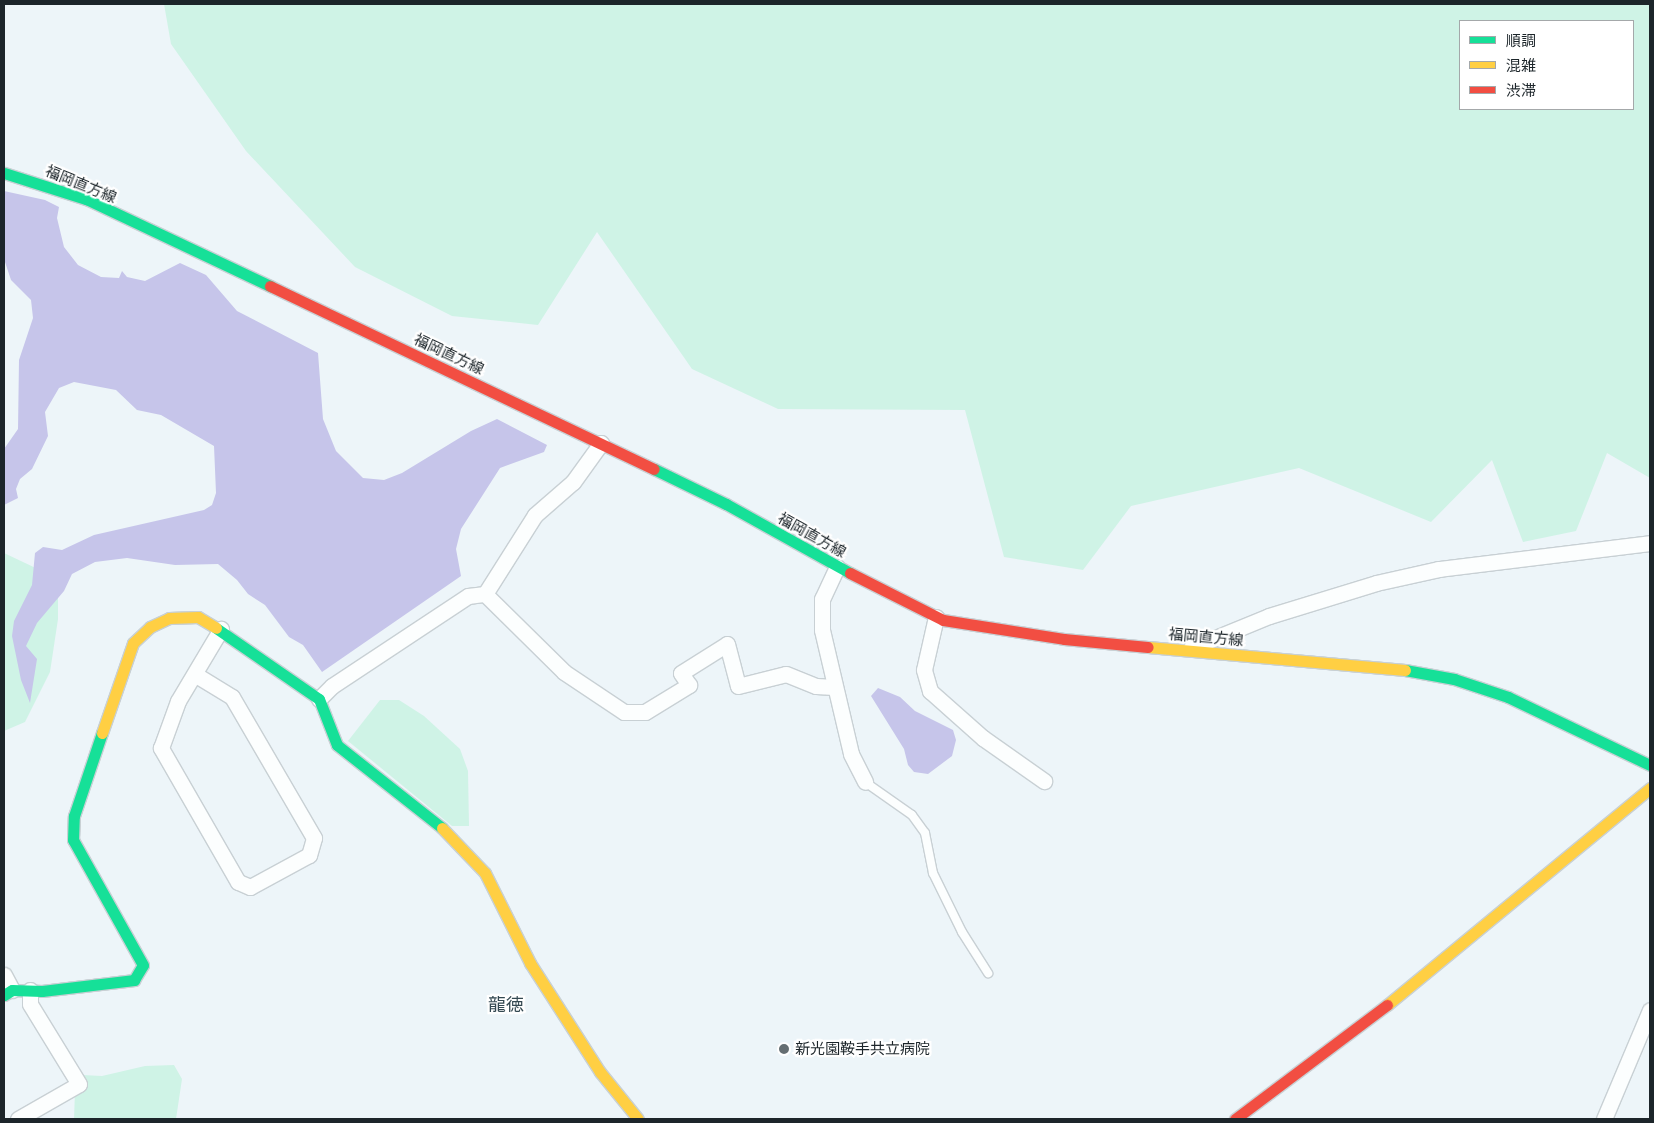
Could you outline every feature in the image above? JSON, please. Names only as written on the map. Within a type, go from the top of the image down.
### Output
[{"type":"street","name":"福岡直方線","points":[[4,173],[86,199],[601,443],[726,504],[837,567],[936,617],[1064,639],[1185,651],[1371,665],[1454,679],[1508,697],[1650,766]]},
{"type":"street","points":[[485,594],[535,515],[573,482],[601,443]]},
{"type":"street","points":[[1185,651],[1269,616],[1376,582],[1439,569],[1650,543]]},
{"type":"street","points":[[837,567],[822,599],[822,630],[850,754],[865,782]]},
{"type":"street","points":[[485,594],[564,672],[624,712],[646,712],[689,685],[681,673],[726,644],[738,686],[786,674],[816,686],[834,687]]},
{"type":"street","points":[[320,699],[332,686],[468,596],[485,594]]},
{"type":"street","points":[[4,975],[8,992],[134,980],[143,965],[73,840],[74,816],[133,643],[150,627],[169,618],[198,617],[221,629],[320,699],[337,745],[450,834],[485,873],[530,964],[600,1072],[638,1119]]},
{"type":"street","points":[[936,617],[924,670],[930,691],[983,738],[1044,781]]},
{"type":"street","points":[[196,675],[232,697],[314,838],[309,855],[250,887],[238,882],[161,748],[178,701],[196,675],[221,629]]},
{"type":"street","points":[[1234,1119],[1355,1032],[1650,788]]},
{"type":"street","points":[[18,1119],[79,1084],[30,1004],[30,990]]},
{"type":"street","points":[[1604,1119],[1650,1010]]},
{"type":"lane","points":[[865,782],[912,815],[925,833],[933,873],[962,932],[988,973]]},
{"type":"green space","points":[[164,4],[1650,4],[1650,478],[1607,453],[1576,531],[1523,542],[1492,460],[1431,522],[1299,468],[1131,506],[1083,570],[1004,557],[965,410],[778,409],[692,369],[597,232],[538,325],[452,316],[355,267],[246,151],[171,44]]},
{"type":"green space","points":[[4,553],[42,571],[58,588],[58,619],[50,672],[25,722],[4,731]]},
{"type":"green space","points":[[380,700],[399,700],[424,716],[460,749],[468,771],[469,826],[452,826],[348,741]]},
{"type":"green space","points":[[174,1065],[182,1079],[176,1119],[74,1119],[75,1091],[82,1075],[102,1076],[145,1066]]},
{"type":"water","points":[[4,191],[45,200],[59,207],[57,218],[64,247],[78,265],[101,277],[119,278],[122,271],[127,277],[145,281],[180,263],[206,275],[237,311],[318,353],[323,419],[336,451],[363,478],[384,480],[402,473],[471,431],[497,419],[547,445],[544,452],[500,468],[461,529],[456,549],[461,576],[322,672],[303,645],[289,637],[265,605],[248,594],[237,580],[218,564],[175,565],[127,558],[95,562],[72,574],[64,591],[37,623],[26,646],[37,659],[30,703],[21,680],[12,636],[14,621],[32,585],[35,553],[43,547],[62,550],[94,535],[204,510],[212,505],[216,493],[214,446],[161,415],[137,410],[116,390],[74,382],[59,388],[45,412],[48,436],[32,469],[20,479],[16,489],[18,498],[4,505],[4,449],[18,429],[19,360],[33,318],[31,300],[11,280],[4,259]]},
{"type":"water","points":[[878,688],[900,697],[915,711],[953,730],[956,740],[952,756],[928,774],[914,772],[908,765],[904,749],[871,696]]},
{"type":"traffic: fast","points":[[4,173],[86,199],[270,286]]},
{"type":"traffic: fast","points":[[654,469],[726,504],[850,573]]},
{"type":"traffic: fast","points":[[216,628],[319,699],[337,745],[442,828]]},
{"type":"traffic: fast","points":[[1405,670],[1454,679],[1508,697],[1650,765]]},
{"type":"traffic: fast","points":[[4,995],[12,990],[42,991],[134,980],[143,965],[73,840],[74,816],[102,733]]},
{"type":"traffic: slow","points":[[102,733],[133,643],[150,627],[169,618],[198,617],[216,628]]},
{"type":"traffic: slow","points":[[1148,647],[1405,670]]},
{"type":"traffic: slow","points":[[1387,1005],[1650,788]]},
{"type":"traffic: slow","points":[[442,828],[485,873],[530,963],[600,1072],[638,1119]]},
{"type":"traffic: jam","points":[[270,286],[654,469]]},
{"type":"traffic: jam","points":[[850,573],[943,620],[1064,639],[1148,647]]},
{"type":"traffic: jam","points":[[1235,1119],[1387,1005]]},
{"type":"place","name":"新光園鞍手共立病院","points":[[784,1049]]},
{"type":"district","name":"龍徳","points":[[506,1004]]}]
